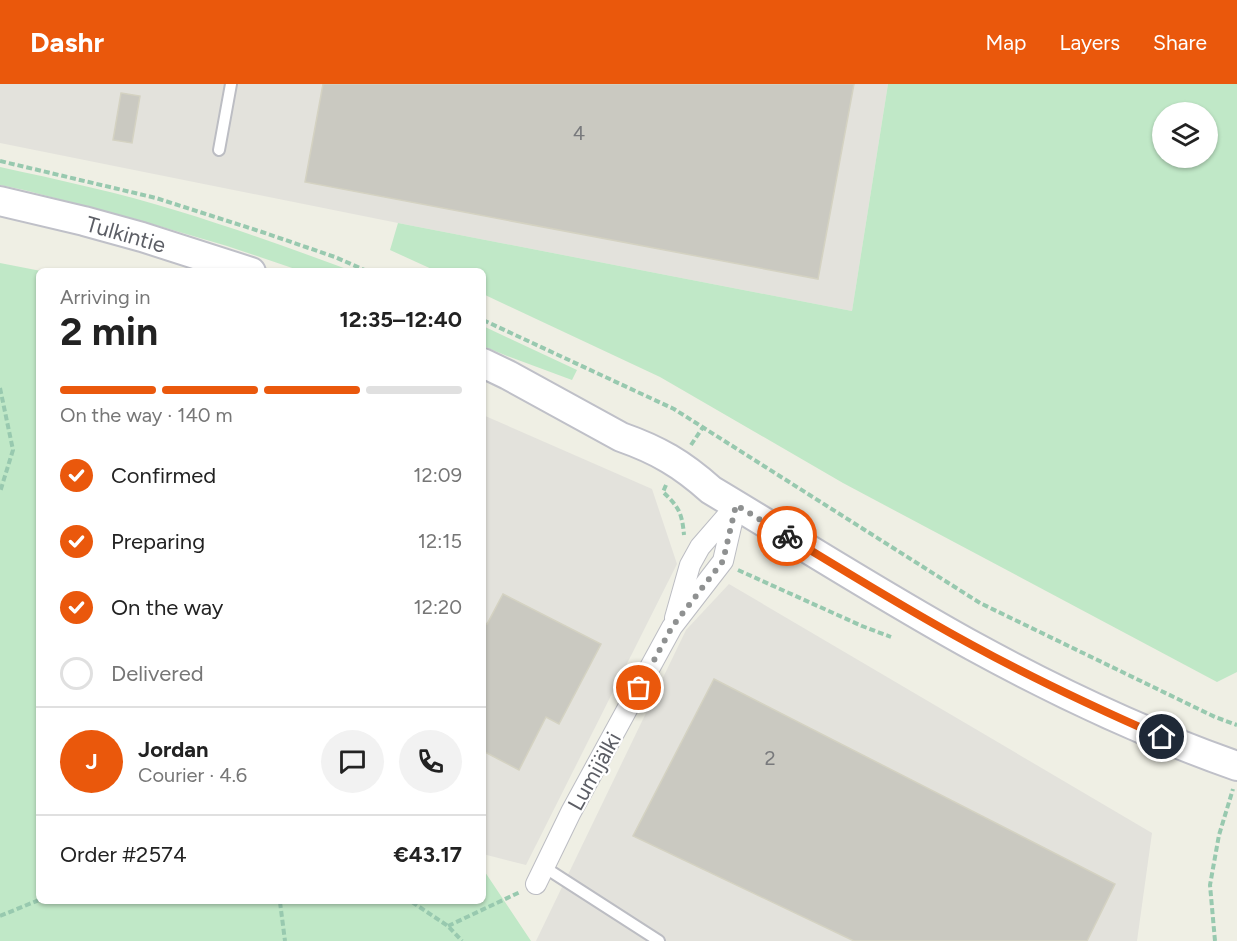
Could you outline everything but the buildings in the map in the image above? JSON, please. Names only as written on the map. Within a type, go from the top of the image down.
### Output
[{"type":"main road","name":"Tulkintie","points":[[0,201],[142,237],[239,268]]},
{"type":"main road","points":[[486,364],[621,437],[665,455],[697,477],[711,490],[973,646],[1050,686],[1196,752],[1236,776]]},
{"type":"street","name":"Lumijälki","points":[[672,627],[690,565],[700,547],[736,505]]},
{"type":"street","name":"Lumijälki","points":[[540,876],[571,812],[672,627],[723,561],[736,505]]},
{"type":"lane","points":[[219,150],[231,84]]},
{"type":"lane","points":[[540,876],[659,941]]},
{"type":"path","points":[[0,161],[156,198],[335,257],[360,268]]},
{"type":"path","points":[[486,321],[674,409],[980,603],[1215,717],[1237,725]]},
{"type":"path","points":[[0,388],[13,450],[0,492]]},
{"type":"path","points":[[683,535],[700,547]]},
{"type":"path","points":[[723,561],[862,626],[891,637]]},
{"type":"path","points":[[1215,941],[1210,885],[1219,835],[1236,776]]},
{"type":"path","points":[[448,926],[540,876]]},
{"type":"path","points":[[0,916],[36,901]]},
{"type":"path","points":[[280,904],[285,941]]},
{"type":"path","points":[[415,904],[448,926],[462,941]]},
{"type":"shaded area","points":[[0,84],[888,84],[852,311],[0,143]]},
{"type":"shaded area","points":[[486,416],[652,489],[677,564],[526,865],[486,855]]},
{"type":"shaded area","points":[[729,584],[1152,833],[1137,941],[536,941],[686,630]]},
{"type":"green space","points":[[888,84],[1237,84],[1237,672],[1217,682],[843,483],[660,377],[486,295],[486,268],[429,268],[390,250],[398,223],[852,311]]},
{"type":"green space","points":[[0,167],[90,187],[156,204],[244,232],[344,268],[292,268],[135,219],[0,185]]},
{"type":"green space","points":[[0,263],[36,270],[36,904],[486,904],[486,874],[531,941],[0,941]]},
{"type":"green space","points":[[486,327],[577,370],[572,380],[486,347]]},
{"type":"way so far","points":[[639,688],[672,627],[723,561],[736,505],[787,536]]},
{"type":"route","points":[[787,536],[973,646],[1050,686],[1162,737]]}]
